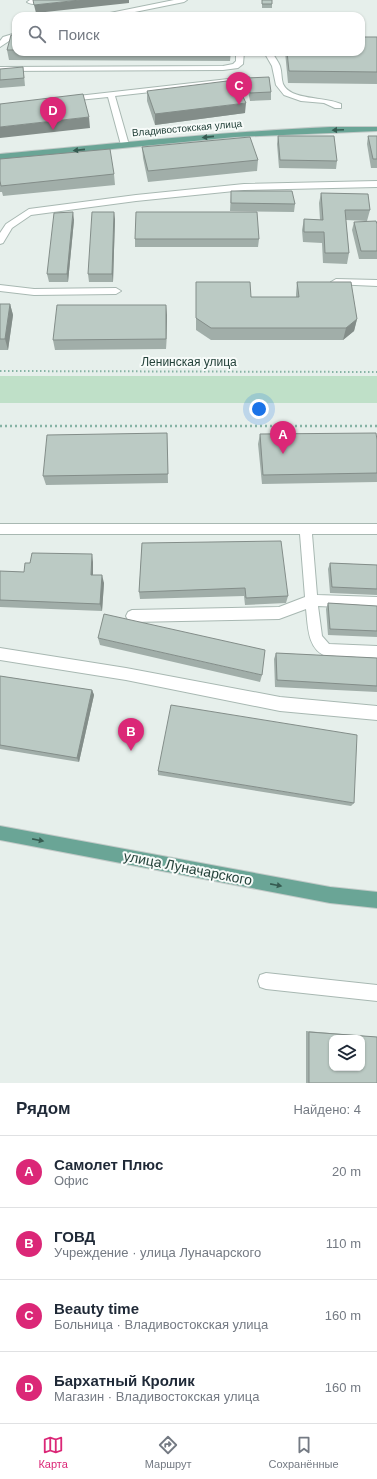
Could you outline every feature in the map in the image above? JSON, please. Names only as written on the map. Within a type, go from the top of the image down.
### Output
[{"type":"main road","name":"Владивостокская улица","points":[[0,157],[284,131],[377,129]]},
{"type":"main road","name":"улица Луначарского","points":[[0,833],[330,895],[377,900]]},
{"type":"street","points":[[30,2],[52,0]]},
{"type":"street","points":[[125,12],[184,0]]},
{"type":"street","points":[[0,45],[6,39],[12,37]]},
{"type":"street","points":[[6,39],[12,39]]},
{"type":"street","points":[[0,69],[224,68],[235,66],[240,62],[240,56]]},
{"type":"street","points":[[270,56],[276,65],[280,86],[291,96],[312,100],[324,100],[338,106]]},
{"type":"street","points":[[63,100],[246,79]]},
{"type":"street","points":[[111,94],[125,145]]},
{"type":"street","points":[[0,241],[10,226],[29,212],[136,198],[244,188],[377,184]]},
{"type":"street","points":[[322,282],[377,283]]},
{"type":"street","points":[[0,288],[34,292],[116,291]]},
{"type":"street","points":[[0,529],[377,529]]},
{"type":"street","points":[[306,529],[310,600],[316,638],[326,650],[377,652]]},
{"type":"street","points":[[132,616],[279,613],[297,608],[310,600],[377,603]]},
{"type":"street","points":[[0,654],[126,674],[280,704],[377,714]]},
{"type":"street","points":[[266,981],[377,993]]},
{"type":"path","name":"Ленинская улица","points":[[0,371],[377,372]]},
{"type":"path","points":[[0,426],[377,426]]},
{"type":"green space","points":[[0,376],[377,376],[377,403],[0,403]]},
{"type":"building","points":[[33,0],[80,0],[34,5]]},
{"type":"building","points":[[262,0],[272,0],[272,4],[262,4]]},
{"type":"building","points":[[11,35],[12,35],[12,50],[7,50]]},
{"type":"building","points":[[365,37],[377,37],[377,72],[289,71],[287,56],[365,56]]},
{"type":"building","points":[[23,67],[24,78],[0,80],[0,69]]},
{"type":"building","points":[[269,77],[271,92],[250,93],[247,78]]},
{"type":"building","points":[[235,80],[246,103],[155,114],[147,91]]},
{"type":"building","points":[[83,94],[89,117],[0,127],[0,104]]},
{"type":"building","points":[[278,136],[334,136],[337,161],[280,160]]},
{"type":"building","points":[[368,136],[377,136],[377,159],[373,159]]},
{"type":"building","points":[[250,137],[258,160],[148,171],[142,147]]},
{"type":"building","points":[[110,149],[114,174],[1,186],[0,159]]},
{"type":"building","points":[[231,191],[292,191],[295,204],[231,203]]},
{"type":"building","points":[[321,193],[368,194],[370,210],[345,210],[349,253],[325,253],[324,232],[304,232],[304,219],[323,220]]},
{"type":"building","points":[[73,212],[67,274],[47,274],[54,213]]},
{"type":"building","points":[[92,212],[114,212],[112,274],[88,274]]},
{"type":"building","points":[[136,212],[257,212],[259,239],[135,239]]},
{"type":"building","points":[[376,221],[377,251],[361,251],[354,222]]},
{"type":"building","points":[[196,282],[250,282],[251,297],[299,297],[297,282],[351,282],[357,319],[346,328],[211,328],[196,318]]},
{"type":"building","points":[[0,304],[10,304],[5,339],[0,339]]},
{"type":"building","points":[[57,305],[166,305],[166,339],[53,340]]},
{"type":"building","points":[[167,433],[168,474],[43,476],[47,435]]},
{"type":"building","points":[[376,433],[377,473],[263,475],[260,434]]},
{"type":"building","points":[[281,541],[288,596],[246,598],[245,588],[139,592],[142,543]]},
{"type":"building","points":[[32,553],[92,554],[91,575],[102,575],[100,604],[0,600],[0,571],[24,572],[25,563],[30,563]]},
{"type":"building","points":[[330,563],[377,565],[377,589],[332,587]]},
{"type":"building","points":[[328,603],[377,606],[377,631],[330,629]]},
{"type":"building","points":[[104,614],[265,650],[262,675],[98,638]]},
{"type":"building","points":[[276,653],[377,658],[377,686],[277,680]]},
{"type":"building","points":[[0,676],[92,690],[77,758],[0,745]]},
{"type":"building","points":[[171,705],[357,735],[354,803],[158,771]]},
{"type":"building","points":[[309,1032],[350,1035],[329,1035],[329,1071],[365,1071],[365,1036],[377,1037],[377,1083],[309,1083]]},
{"type":"place","name":"Beauty time","points":[[239,105]]},
{"type":"place","name":"Бархатный Кролик","points":[[53,130]]},
{"type":"place","name":"Самолет Плюс","points":[[283,454]]},
{"type":"place","name":"ГОВД","points":[[131,751]]}]
